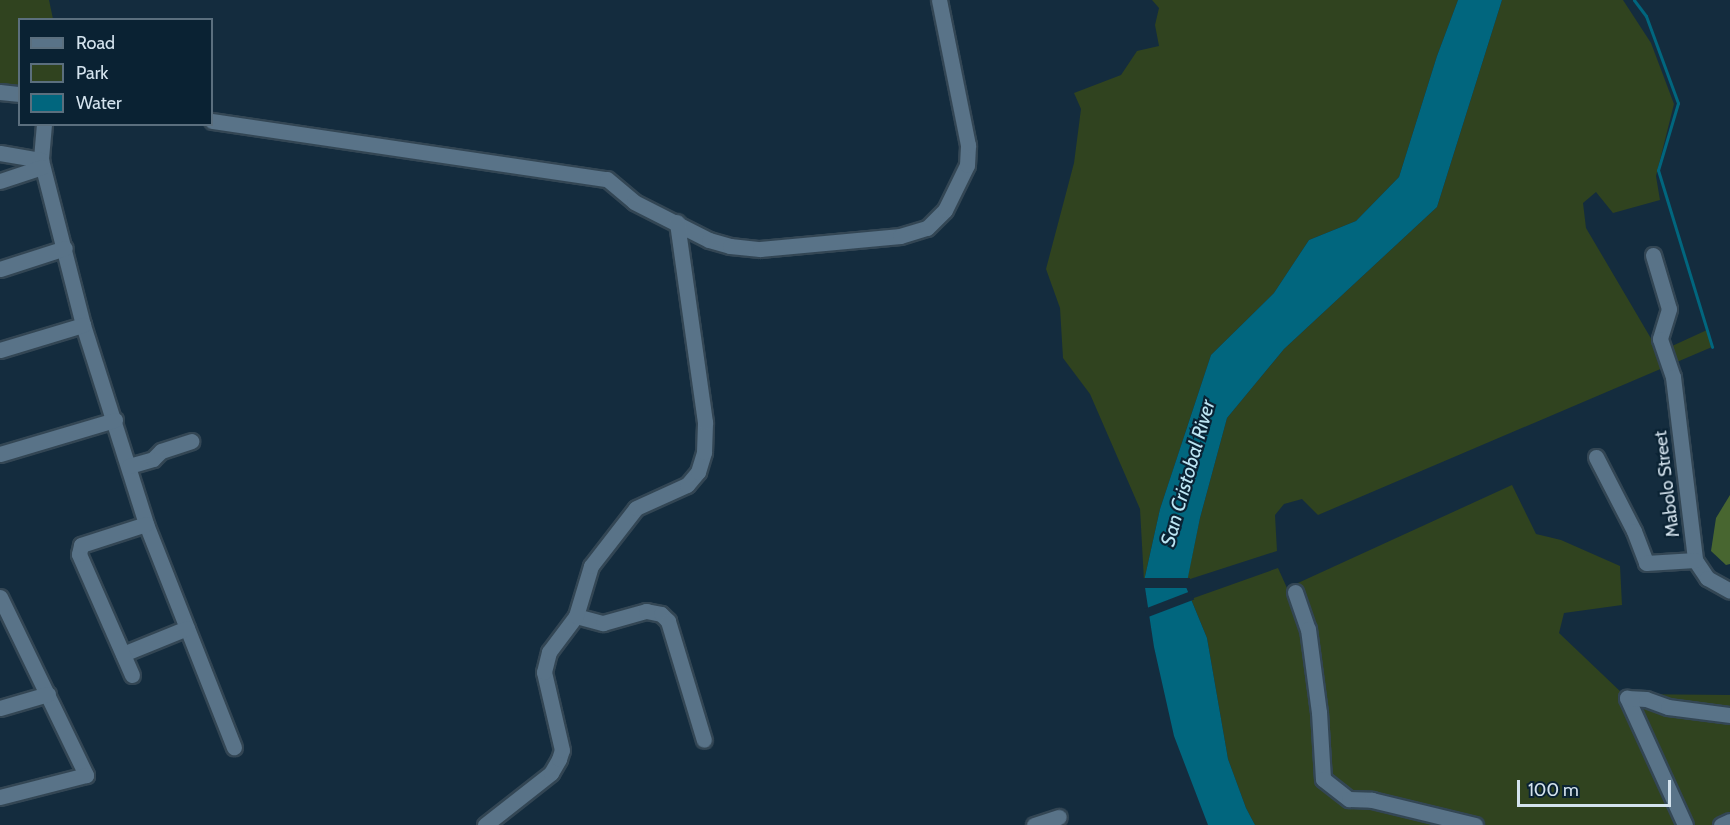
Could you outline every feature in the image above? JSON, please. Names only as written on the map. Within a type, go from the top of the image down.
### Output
[{"type":"street","points":[[213,121],[607,180],[634,202],[709,240],[730,246],[760,249],[900,236],[927,228],[945,210],[967,165],[968,145],[939,0]]},
{"type":"street","points":[[0,92],[18,94]]},
{"type":"street","points":[[44,126],[41,163],[66,248],[83,325],[115,420],[146,524],[234,747]]},
{"type":"street","points":[[0,153],[41,163]]},
{"type":"street","points":[[0,181],[41,163]]},
{"type":"street","points":[[485,825],[551,773],[559,759],[562,750],[544,672],[549,652],[576,616],[591,566],[636,508],[687,485],[698,472],[704,452],[705,422],[677,222]]},
{"type":"street","points":[[0,270],[66,248]]},
{"type":"street","name":"Mabolo Street","points":[[1653,255],[1669,309],[1660,339],[1673,377],[1695,560],[1707,578],[1730,591]]},
{"type":"street","points":[[0,350],[83,325]]},
{"type":"street","points":[[0,454],[115,420]]},
{"type":"street","points":[[129,466],[153,459],[160,451],[191,441]]},
{"type":"street","points":[[1596,457],[1634,531],[1646,563],[1695,560]]},
{"type":"street","points":[[132,675],[79,554],[81,545],[146,524]]},
{"type":"street","points":[[1295,592],[1308,629],[1319,712],[1323,779],[1349,799],[1372,800],[1475,825]]},
{"type":"street","points":[[0,597],[5,617],[48,694],[86,775],[0,797]]},
{"type":"street","points":[[576,616],[603,623],[646,610],[661,614],[668,621],[704,740]]},
{"type":"street","points":[[123,654],[187,628]]},
{"type":"street","points":[[0,708],[48,694]]},
{"type":"street","points":[[1685,825],[1627,698],[1730,715]]},
{"type":"street","points":[[1034,825],[1059,817]]},
{"type":"street","points":[[1721,825],[1730,821]]},
{"type":"green space","points":[[0,0],[49,0],[53,18],[18,18],[18,89],[0,87]]},
{"type":"green space","points":[[1152,0],[1458,0],[1437,56],[1399,177],[1356,221],[1309,240],[1274,293],[1211,355],[1160,509],[1144,581],[1140,509],[1090,394],[1063,358],[1060,308],[1046,269],[1074,163],[1081,109],[1074,93],[1121,75],[1137,51],[1159,46],[1155,25],[1159,8]]},
{"type":"green space","points":[[1502,0],[1623,0],[1651,43],[1674,104],[1656,176],[1660,200],[1613,213],[1596,192],[1583,203],[1586,228],[1659,352],[1707,330],[1712,347],[1318,515],[1302,499],[1284,504],[1275,515],[1277,551],[1187,580],[1200,518],[1227,418],[1284,349],[1437,207]]},
{"type":"green space","points":[[1512,485],[1536,534],[1561,540],[1620,566],[1622,605],[1564,613],[1559,633],[1623,694],[1730,695],[1730,825],[1255,825],[1246,808],[1228,759],[1207,638],[1191,599],[1278,568],[1287,588]]},
{"type":"green space","points":[[1730,495],[1730,564],[1726,565],[1711,551],[1716,518]]},
{"type":"water","name":"San Cristobal River","points":[[1458,0],[1502,0],[1437,207],[1284,349],[1227,418],[1200,518],[1186,587],[1207,638],[1228,759],[1246,808],[1255,825],[1208,825],[1174,736],[1154,647],[1144,581],[1160,509],[1211,355],[1274,293],[1309,240],[1356,221],[1399,177],[1437,56]]},
{"type":"pier","points":[[1139,578],[1190,578],[1190,588],[1139,588]]},
{"type":"pier","points":[[1191,591],[1194,599],[1148,617],[1144,609]]},
{"type":"waterway","points":[[1634,0],[1646,16],[1678,103],[1658,170],[1712,347]]}]
